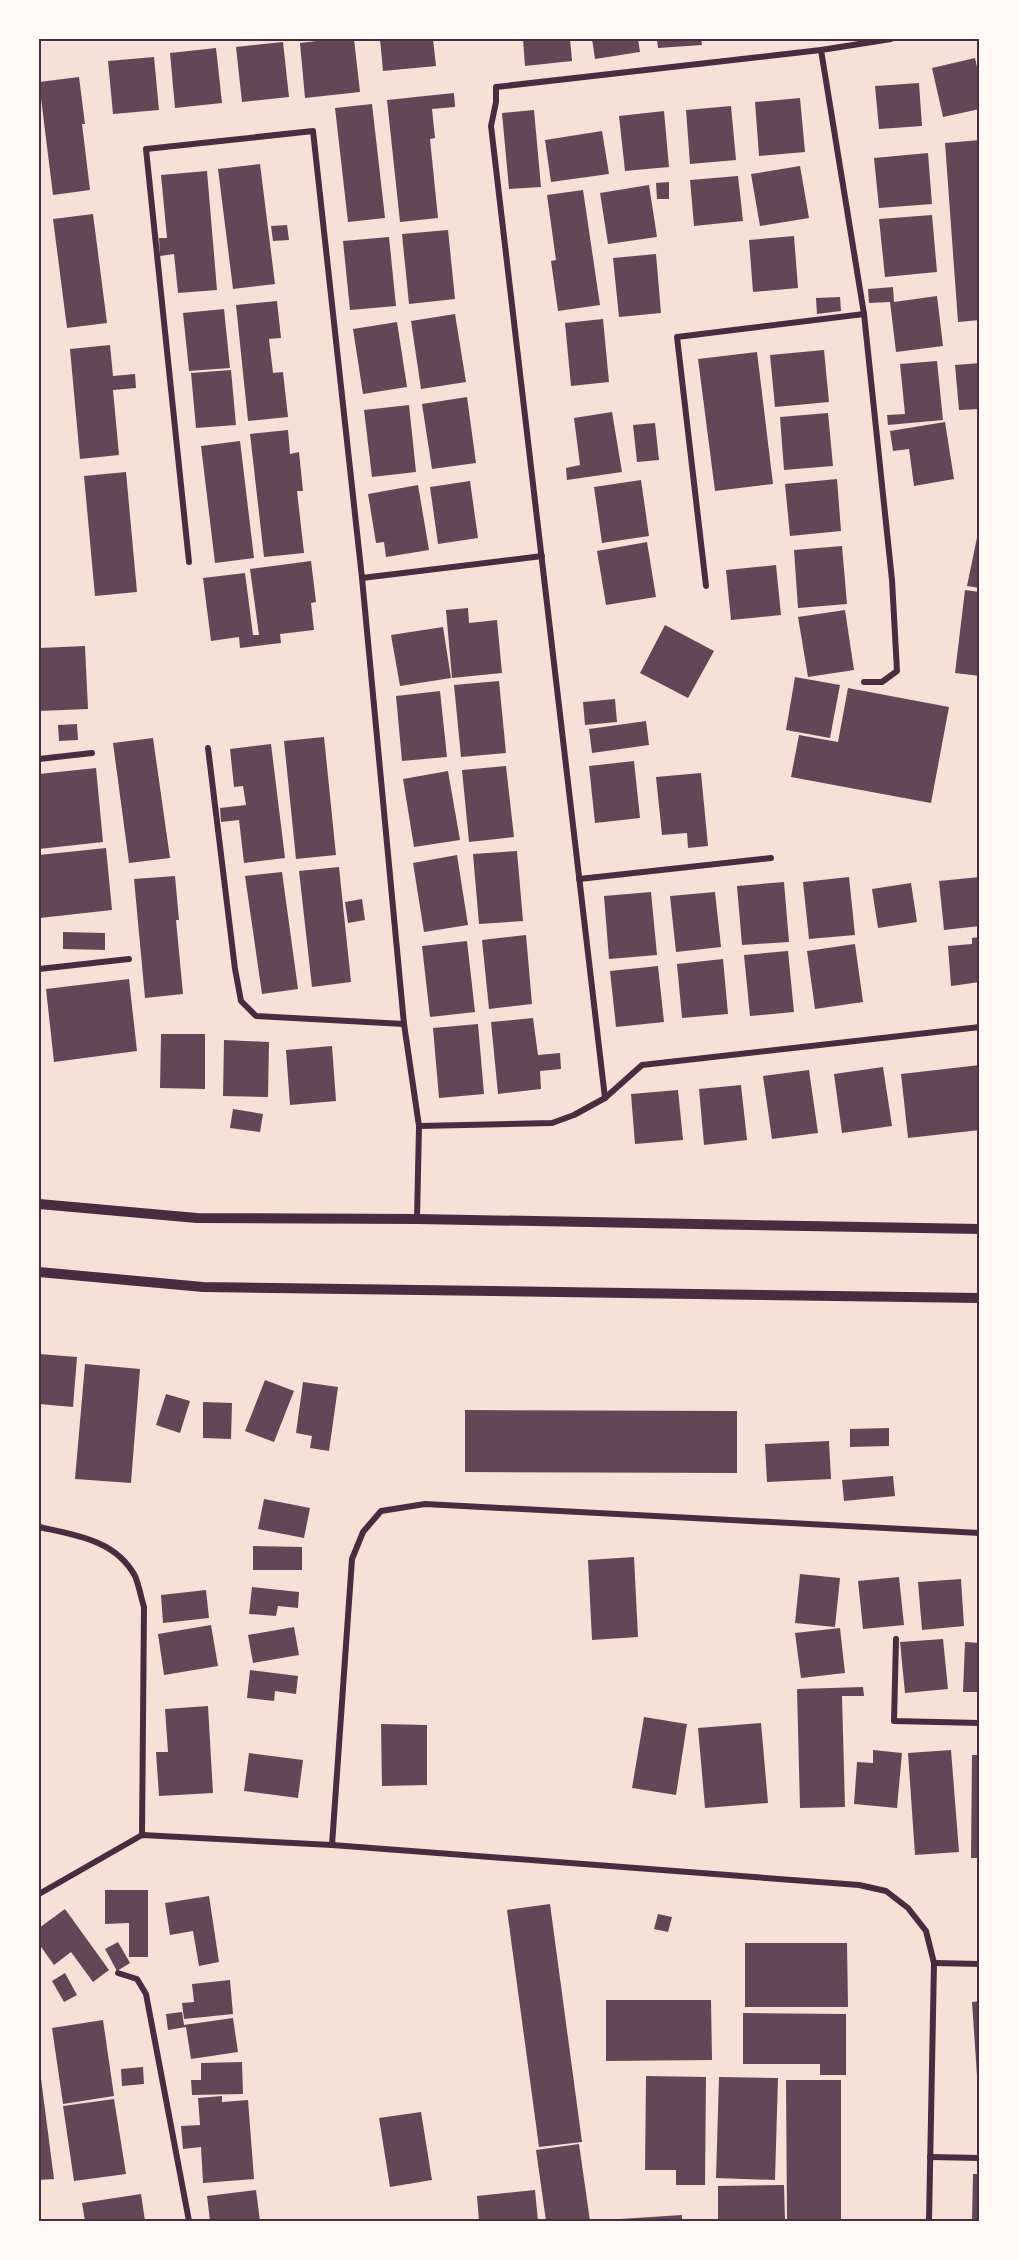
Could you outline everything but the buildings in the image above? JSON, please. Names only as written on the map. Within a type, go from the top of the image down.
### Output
[{"type":"street","points":[[605,1098],[491,126],[496,102],[496,87],[821,50],[891,39]]},
{"type":"street","points":[[821,50],[864,314],[892,580],[897,670],[882,682],[864,682]]},
{"type":"street","points":[[189,562],[146,149],[313,131],[362,578],[404,1024],[419,1126],[417,1219]]},
{"type":"street","points":[[706,586],[677,337],[864,314]]},
{"type":"street","points":[[362,578],[542,556]]},
{"type":"street","points":[[208,748],[235,969],[241,1001],[256,1016],[404,1024]]},
{"type":"street","points":[[39,759],[92,753]]},
{"type":"street","points":[[579,879],[771,858]]},
{"type":"street","points":[[39,969],[129,959]]},
{"type":"street","points":[[419,1126],[552,1123],[574,1115],[605,1098],[642,1065],[980,1027]]},
{"type":"street","points":[[39,1204],[197,1218],[417,1219],[980,1229]]},
{"type":"street","points":[[39,1272],[203,1287],[980,1298]]},
{"type":"street","points":[[332,1845],[352,1559],[363,1532],[381,1511],[425,1504],[980,1533]]},
{"type":"street","points":[[39,1527],[86,1537],[114,1550],[135,1576],[144,1607],[142,1835]]},
{"type":"street","points":[[896,1639],[894,1721],[980,1724]]},
{"type":"street","points":[[39,1894],[142,1835],[332,1845],[859,1885],[885,1890],[908,1908],[926,1931],[934,1963],[929,2221]]},
{"type":"street","points":[[934,1963],[980,1964]]},
{"type":"street","points":[[118,1973],[137,1979],[146,1994],[189,2221]]},
{"type":"street","points":[[930,2157],[980,2158]]}]
